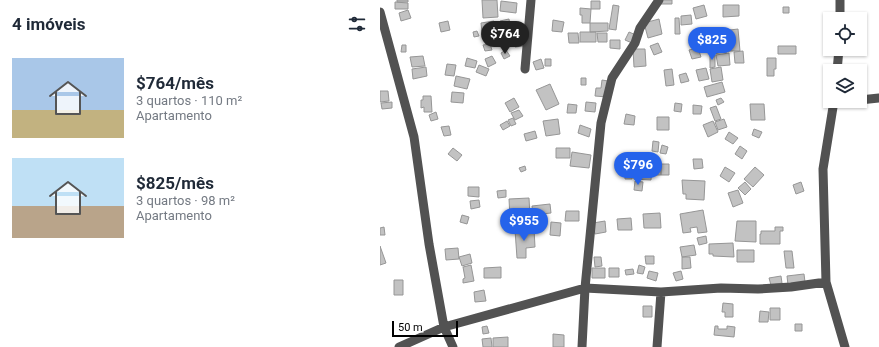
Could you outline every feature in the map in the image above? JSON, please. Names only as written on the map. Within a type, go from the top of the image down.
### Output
[{"type":"street","points":[[526,70],[531,0]]},
{"type":"street","points":[[582,347],[585,288],[601,123],[612,78],[635,43],[640,28],[659,0]]},
{"type":"street","points":[[840,0],[840,12]]},
{"type":"street","points":[[380,12],[414,137],[428,244],[444,327],[453,347]]},
{"type":"street","points":[[867,99],[879,98]]},
{"type":"street","points":[[833,108],[824,169],[826,282],[845,347]]},
{"type":"street","points":[[399,347],[444,327],[585,288],[661,292],[721,288],[784,288],[826,282]]},
{"type":"street","points":[[657,347],[661,292]]},
{"type":"building","points":[[397,0],[408,0],[408,2],[397,2]]},
{"type":"building","points":[[482,0],[497,0],[498,17],[483,18]]},
{"type":"building","points":[[661,0],[672,0],[672,4],[661,4]]},
{"type":"building","points":[[501,1],[517,3],[516,13],[500,11]]},
{"type":"building","points":[[591,1],[600,1],[600,9],[591,9]]},
{"type":"building","points":[[395,2],[408,3],[408,9],[395,9]]},
{"type":"building","points":[[613,5],[619,6],[616,30],[609,29]]},
{"type":"building","points":[[704,5],[707,16],[696,19],[693,8]]},
{"type":"building","points":[[723,5],[739,5],[739,16],[723,17]]},
{"type":"building","points":[[783,7],[789,7],[789,13],[783,13]]},
{"type":"building","points":[[580,8],[591,9],[590,23],[582,23]]},
{"type":"building","points":[[408,10],[411,18],[401,21],[399,13]]},
{"type":"building","points":[[691,15],[692,24],[681,25],[681,16]]},
{"type":"building","points":[[675,18],[679,18],[680,34],[675,34]]},
{"type":"building","points":[[509,19],[513,45],[504,46],[500,21]]},
{"type":"building","points":[[659,19],[662,34],[648,38],[644,23]]},
{"type":"building","points":[[553,20],[564,22],[562,32],[552,31]]},
{"type":"building","points":[[448,21],[450,30],[441,32],[439,23]]},
{"type":"building","points":[[494,21],[495,32],[482,33],[481,23]]},
{"type":"building","points":[[590,23],[608,23],[608,31],[590,32]]},
{"type":"building","points":[[738,29],[740,51],[728,51],[727,34],[730,34],[730,30]]},
{"type":"building","points":[[477,31],[479,36],[474,37],[473,32]]},
{"type":"building","points":[[580,32],[596,32],[596,42],[580,42]]},
{"type":"building","points":[[629,32],[636,35],[632,43],[625,40]]},
{"type":"building","points":[[496,33],[498,40],[491,42],[489,35]]},
{"type":"building","points":[[568,33],[578,33],[579,43],[569,43]]},
{"type":"building","points":[[597,33],[607,33],[607,42],[598,42]]},
{"type":"building","points":[[522,37],[523,46],[515,47],[514,39]]},
{"type":"building","points":[[610,40],[620,40],[620,49],[610,48]]},
{"type":"building","points":[[726,42],[727,52],[711,54],[710,44]]},
{"type":"building","points":[[658,43],[662,52],[654,55],[650,46]]},
{"type":"building","points":[[490,44],[492,50],[485,51],[483,45]]},
{"type":"building","points":[[402,45],[406,45],[406,52],[401,52]]},
{"type":"building","points":[[778,46],[796,46],[796,54],[778,54]]},
{"type":"building","points":[[698,48],[701,57],[692,59],[689,50]]},
{"type":"building","points":[[633,49],[645,49],[646,66],[634,67]]},
{"type":"building","points":[[506,50],[510,56],[504,59],[501,53]]},
{"type":"building","points":[[743,51],[744,63],[735,63],[734,52]]},
{"type":"building","points":[[729,53],[730,65],[718,66],[716,55]]},
{"type":"building","points":[[710,55],[715,55],[715,67],[710,68]]},
{"type":"building","points":[[423,56],[425,66],[412,67],[410,57]]},
{"type":"building","points":[[492,56],[496,63],[488,67],[485,59]]},
{"type":"building","points":[[467,58],[477,61],[475,68],[465,66]]},
{"type":"building","points":[[767,58],[776,58],[776,69],[774,69],[774,76],[767,76]]},
{"type":"building","points":[[541,59],[544,68],[536,70],[533,62]]},
{"type":"building","points":[[545,59],[551,59],[551,66],[545,66]]},
{"type":"building","points":[[447,64],[456,65],[454,76],[445,75]]},
{"type":"building","points":[[479,65],[489,69],[486,76],[476,72]]},
{"type":"building","points":[[426,67],[427,76],[413,79],[412,69]]},
{"type":"building","points":[[721,67],[723,80],[712,82],[710,69]]},
{"type":"building","points":[[706,68],[709,79],[699,81],[696,70]]},
{"type":"building","points":[[672,69],[674,85],[666,86],[664,70]]},
{"type":"building","points":[[686,73],[689,81],[681,83],[679,75]]},
{"type":"building","points":[[456,76],[470,79],[467,89],[454,86]]},
{"type":"building","points":[[581,78],[586,78],[586,85],[581,85]]},
{"type":"building","points":[[602,80],[608,81],[607,97],[595,96],[596,88],[601,88]]},
{"type":"building","points":[[722,82],[725,92],[707,97],[704,87]]},
{"type":"building","points":[[550,84],[559,104],[546,110],[536,90]]},
{"type":"building","points":[[380,91],[388,91],[389,101],[380,102]]},
{"type":"building","points":[[452,92],[464,93],[463,103],[451,102]]},
{"type":"building","points":[[423,96],[431,96],[432,112],[424,112],[424,107],[421,108],[421,100],[423,100]]},
{"type":"building","points":[[514,98],[519,107],[510,112],[505,103]]},
{"type":"building","points":[[721,98],[724,102],[718,105],[716,100]]},
{"type":"building","points":[[392,102],[392,108],[382,109],[381,103]]},
{"type":"building","points":[[586,102],[596,103],[595,112],[585,111]]},
{"type":"building","points":[[675,103],[682,104],[681,112],[674,111]]},
{"type":"building","points":[[568,104],[577,105],[576,113],[567,113]]},
{"type":"building","points":[[750,104],[764,104],[765,120],[751,120]]},
{"type":"building","points":[[693,105],[702,106],[701,114],[693,114]]},
{"type":"building","points":[[716,106],[721,119],[715,121],[710,108]]},
{"type":"building","points":[[519,110],[523,116],[515,120],[511,113]]},
{"type":"building","points":[[436,112],[438,119],[431,121],[429,115]]},
{"type":"building","points":[[626,114],[635,116],[634,125],[624,124]]},
{"type":"building","points":[[657,117],[669,117],[669,130],[657,130]]},
{"type":"building","points":[[513,118],[516,124],[511,126],[508,120]]},
{"type":"building","points":[[558,119],[560,134],[546,136],[543,121]]},
{"type":"building","points":[[724,119],[727,127],[718,130],[715,122]]},
{"type":"building","points":[[507,121],[510,126],[503,130],[500,125]]},
{"type":"building","points":[[713,121],[718,132],[708,137],[703,125]]},
{"type":"building","points":[[580,125],[591,129],[589,137],[578,133]]},
{"type":"building","points":[[449,126],[451,135],[444,136],[441,127]]},
{"type":"building","points":[[754,129],[762,132],[759,138],[752,135]]},
{"type":"building","points":[[535,131],[537,138],[526,141],[524,134]]},
{"type":"building","points":[[729,132],[738,138],[733,144],[725,139]]},
{"type":"building","points":[[653,141],[659,142],[658,152],[652,151]]},
{"type":"building","points":[[662,145],[668,147],[666,154],[660,153]]},
{"type":"building","points":[[740,146],[747,151],[742,159],[735,154]]},
{"type":"building","points":[[453,148],[462,155],[457,161],[448,154]]},
{"type":"building","points":[[556,148],[570,148],[570,158],[556,158]]},
{"type":"building","points":[[572,152],[591,155],[589,168],[570,166]]},
{"type":"building","points":[[693,159],[702,159],[703,168],[694,169]]},
{"type":"building","points":[[635,163],[652,164],[651,180],[634,179]]},
{"type":"building","points":[[653,164],[661,164],[661,175],[653,175]]},
{"type":"building","points":[[661,164],[669,164],[669,175],[661,175]]},
{"type":"building","points":[[625,165],[633,165],[632,179],[625,179]]},
{"type":"building","points":[[525,166],[526,170],[521,172],[519,168]]},
{"type":"building","points":[[725,167],[735,173],[729,182],[720,176]]},
{"type":"building","points":[[755,167],[764,175],[753,187],[744,179]]},
{"type":"building","points":[[682,180],[705,181],[704,200],[686,199],[686,194],[683,194]]},
{"type":"building","points":[[635,181],[643,182],[642,191],[634,190]]},
{"type":"building","points":[[745,182],[751,189],[745,195],[738,188]]},
{"type":"building","points":[[801,182],[804,191],[796,194],[793,185]]},
{"type":"building","points":[[468,187],[479,187],[479,197],[468,196]]},
{"type":"building","points":[[506,190],[506,197],[498,198],[497,191]]},
{"type":"building","points":[[738,190],[743,203],[733,207],[728,193]]},
{"type":"building","points":[[529,198],[530,216],[510,218],[509,199]]},
{"type":"building","points":[[479,200],[480,207],[471,209],[470,201]]},
{"type":"building","points":[[550,204],[551,213],[533,215],[532,206]]},
{"type":"building","points":[[703,210],[707,232],[698,233],[697,227],[690,228],[691,232],[683,233],[680,214]]},
{"type":"building","points":[[566,211],[579,211],[579,221],[565,221]]},
{"type":"building","points":[[660,213],[661,228],[644,228],[643,214]]},
{"type":"building","points":[[462,215],[469,217],[467,224],[460,222]]},
{"type":"building","points":[[631,218],[632,230],[618,230],[617,219]]},
{"type":"building","points":[[534,219],[534,228],[525,228],[525,220]]},
{"type":"building","points":[[605,221],[606,232],[595,234],[593,223]]},
{"type":"building","points":[[737,221],[756,221],[756,242],[735,241]]},
{"type":"building","points":[[551,222],[561,223],[560,236],[550,235]]},
{"type":"building","points":[[384,227],[385,235],[380,235],[380,228]]},
{"type":"building","points":[[775,227],[783,227],[783,231],[780,231],[780,244],[760,244],[761,231],[775,231]]},
{"type":"building","points":[[534,229],[535,247],[526,248],[526,258],[517,258],[515,230]]},
{"type":"building","points":[[706,236],[707,243],[699,245],[697,238]]},
{"type":"building","points":[[733,243],[734,257],[713,256],[713,254],[709,254],[709,244]]},
{"type":"building","points":[[694,245],[696,255],[682,257],[680,247]]},
{"type":"building","points":[[380,246],[386,263],[380,265]]},
{"type":"building","points":[[458,248],[459,259],[446,260],[445,249]]},
{"type":"building","points":[[737,250],[754,250],[754,262],[737,262]]},
{"type":"building","points":[[784,251],[792,251],[794,268],[786,268]]},
{"type":"building","points":[[470,254],[472,263],[462,266],[459,257]]},
{"type":"building","points":[[645,256],[654,256],[654,264],[646,264]]},
{"type":"building","points":[[594,257],[601,257],[602,266],[595,267]]},
{"type":"building","points":[[682,257],[690,257],[691,268],[682,269]]},
{"type":"building","points":[[471,265],[474,281],[463,283],[463,279],[465,278],[463,267]]},
{"type":"building","points":[[639,265],[645,267],[643,274],[637,273]]},
{"type":"building","points":[[501,267],[501,278],[484,278],[484,268]]},
{"type":"building","points":[[592,268],[605,268],[605,278],[592,278]]},
{"type":"building","points":[[609,268],[619,268],[619,277],[609,277]]},
{"type":"building","points":[[633,269],[634,274],[626,275],[625,270]]},
{"type":"building","points":[[649,271],[658,273],[656,281],[647,278]]},
{"type":"building","points":[[681,271],[683,279],[676,281],[673,273]]},
{"type":"building","points":[[804,274],[805,282],[788,285],[787,276]]},
{"type":"building","points":[[781,276],[782,283],[771,285],[769,278]]},
{"type":"building","points":[[394,280],[403,280],[403,295],[394,295]]},
{"type":"building","points":[[484,290],[486,301],[475,302],[474,292]]},
{"type":"building","points":[[723,303],[733,304],[733,317],[725,317],[725,312],[722,312]]},
{"type":"building","points":[[643,306],[652,306],[652,317],[643,317]]},
{"type":"building","points":[[770,308],[780,308],[780,320],[770,320]]},
{"type":"building","points":[[760,311],[769,312],[768,322],[759,322]]},
{"type":"building","points":[[795,324],[802,324],[802,331],[795,331]]},
{"type":"building","points":[[487,326],[489,333],[483,334],[482,327]]},
{"type":"building","points":[[715,326],[718,326],[718,329],[727,329],[727,326],[735,327],[734,337],[714,335]]},
{"type":"building","points":[[553,334],[564,335],[564,347],[553,347]]},
{"type":"building","points":[[508,337],[508,347],[493,347],[493,338]]},
{"type":"building","points":[[491,338],[492,347],[483,347],[482,339]]}]
